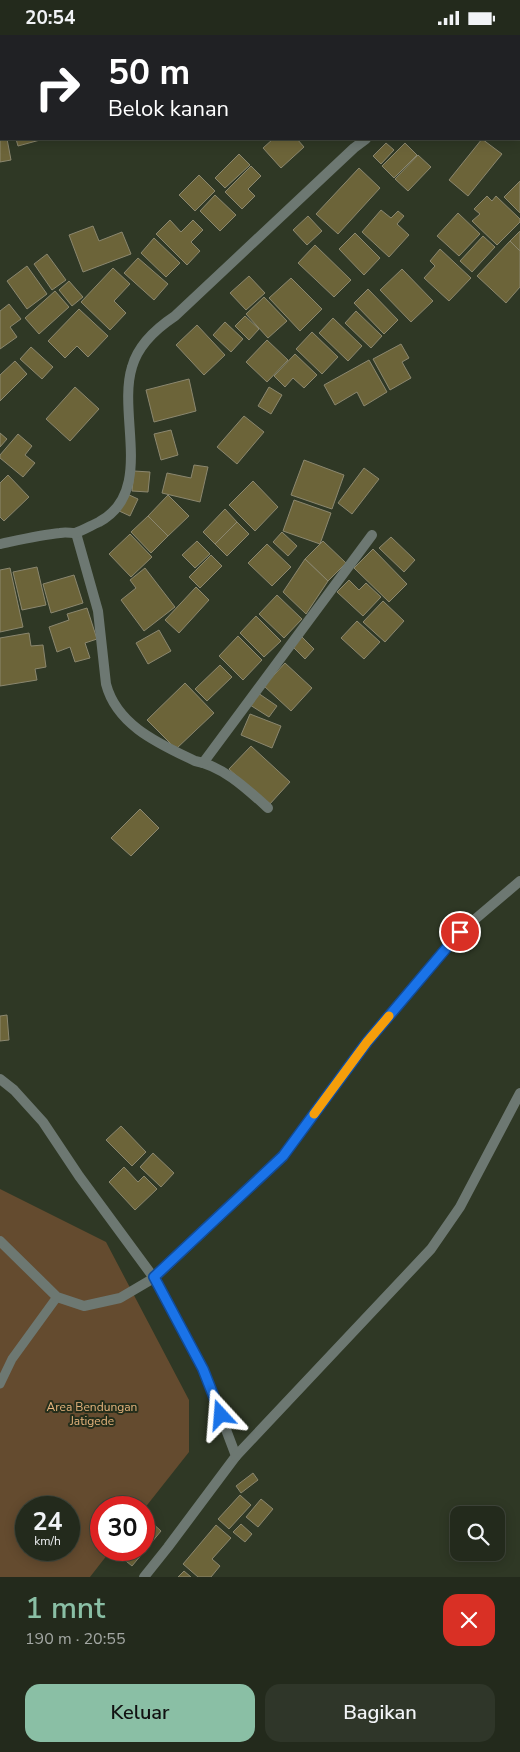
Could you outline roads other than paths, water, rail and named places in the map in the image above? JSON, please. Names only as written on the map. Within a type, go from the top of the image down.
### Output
[{"type":"street","points":[[0,545],[60,533],[76,533],[101,521],[112,512],[120,501],[131,475],[128,385],[132,366],[138,351],[163,324],[175,316],[365,140]]},
{"type":"street","points":[[76,533],[98,611],[106,684],[109,693],[122,714],[136,728],[161,744],[203,763],[237,782],[268,808]]},
{"type":"street","points":[[203,763],[372,535]]},
{"type":"street","points":[[0,1241],[57,1297],[84,1306],[120,1298],[154,1277],[283,1156],[367,1042],[460,932],[520,881]]},
{"type":"street","points":[[0,1079],[14,1090],[42,1122],[79,1176],[154,1277],[203,1369],[236,1456]]},
{"type":"street","points":[[144,1577],[236,1456],[431,1249],[460,1207],[520,1093]]},
{"type":"lane","points":[[0,1384],[12,1359],[57,1297]]},
{"type":"park label","name":"Area Bendungan Jatigede","points":[[92,1414]]}]
